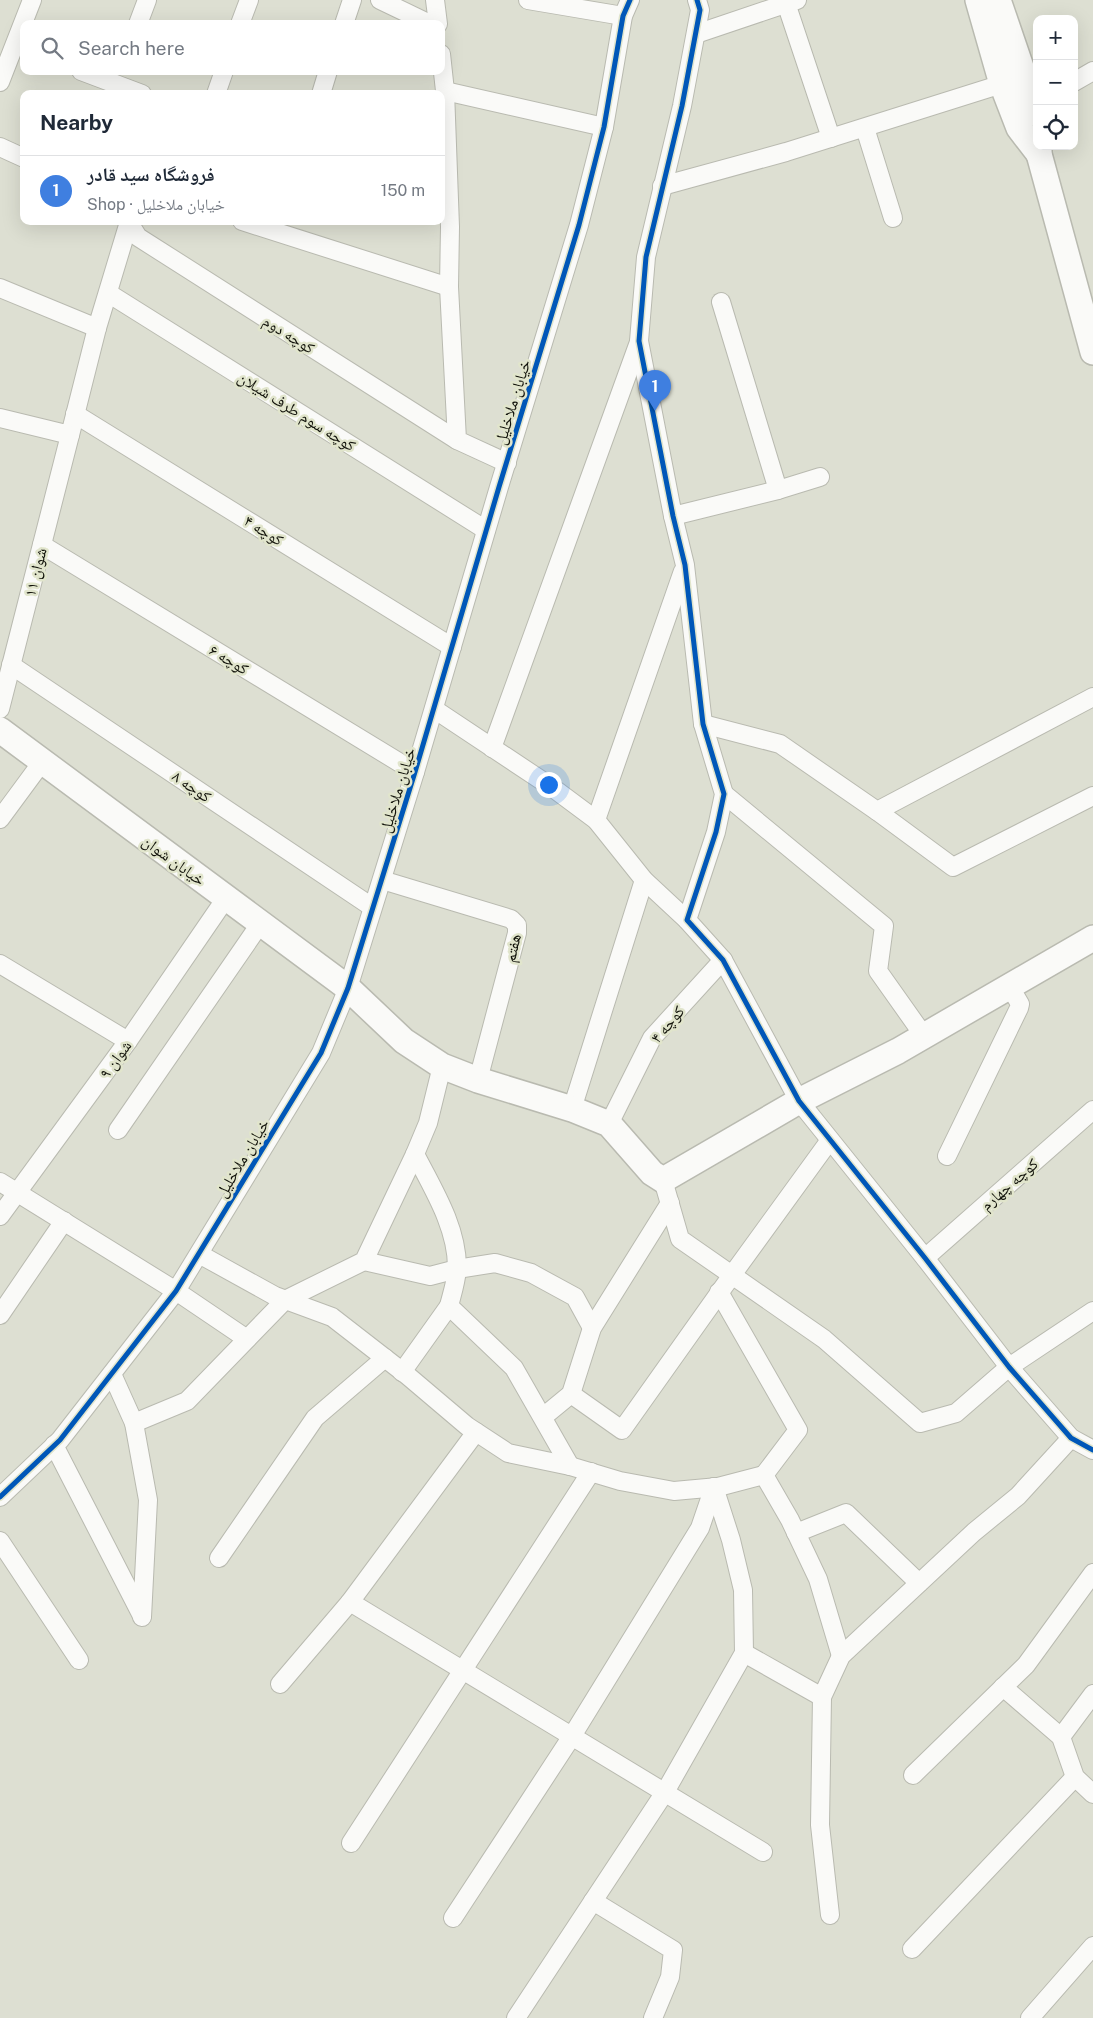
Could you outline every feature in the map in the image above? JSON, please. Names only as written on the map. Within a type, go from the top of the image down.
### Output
[{"type":"street","points":[[24,20],[32,0]]},
{"type":"street","points":[[140,20],[147,0]]},
{"type":"street","points":[[242,20],[249,0]]},
{"type":"street","points":[[345,20],[352,0]]},
{"type":"street","points":[[380,0],[422,20]]},
{"type":"street","points":[[435,0],[438,20]]},
{"type":"street","points":[[528,0],[627,8]]},
{"type":"street","points":[[492,748],[639,341],[646,257],[682,106],[700,10],[697,0]]},
{"type":"street","points":[[978,0],[1002,84],[1019,128],[1033,143]]},
{"type":"street","points":[[998,0],[1035,105]]},
{"type":"street","points":[[696,34],[792,2],[831,138]]},
{"type":"street","name":"خیابان ملاخلیل","points":[[2,1493],[54,1446],[176,1291],[321,1053],[348,988],[382,880],[579,225],[604,128],[627,8]]},
{"type":"street","points":[[0,82],[20,28]]},
{"type":"street","points":[[1078,80],[1093,71]]},
{"type":"street","points":[[103,75],[119,78],[136,90]]},
{"type":"street","points":[[217,90],[223,75]]},
{"type":"street","points":[[321,90],[327,75]]},
{"type":"street","points":[[443,75],[445,90]]},
{"type":"street","points":[[662,186],[865,128],[1002,84]]},
{"type":"street","points":[[445,91],[604,128]]},
{"type":"street","points":[[865,128],[893,218]]},
{"type":"street","points":[[0,147],[20,156]]},
{"type":"street","points":[[1039,150],[1093,352]]},
{"type":"street","name":"شوان ۱۱","points":[[0,708],[97,328],[127,225]]},
{"type":"street","name":"کوچه دوم","points":[[130,225],[138,237],[456,440],[507,462]]},
{"type":"street","points":[[255,225],[449,287]]},
{"type":"street","points":[[444,225],[456,440]]},
{"type":"street","points":[[0,288],[97,328]]},
{"type":"street","name":"کوچه سوم طرف شیلان","points":[[108,292],[486,530]]},
{"type":"street","points":[[721,302],[778,490]]},
{"type":"street","points":[[639,341],[672,516],[685,565],[703,724],[724,794],[716,832],[687,920]]},
{"type":"street","name":"کوچه ۴","points":[[75,414],[452,647]]},
{"type":"street","points":[[0,418],[70,435]]},
{"type":"street","points":[[672,516],[778,490],[820,477]]},
{"type":"street","name":"کوچه ۶","points":[[42,545],[415,772]]},
{"type":"street","points":[[596,820],[685,565]]},
{"type":"street","name":"کوچه ۸","points":[[11,665],[372,908]]},
{"type":"street","points":[[877,811],[1093,697]]},
{"type":"street","points":[[434,709],[553,788],[596,820],[644,880],[687,920],[723,960],[799,1101],[925,1258],[1009,1367],[1071,1438],[1093,1450]]},
{"type":"street","points":[[703,724],[780,744],[877,811],[952,867],[1093,796]]},
{"type":"street","name":"خیابان شوان","points":[[0,730],[348,988],[404,1041],[442,1066],[478,1080],[572,1109],[610,1124]]},
{"type":"street","points":[[0,819],[42,762]]},
{"type":"street","points":[[724,794],[884,926],[878,972],[924,1036]]},
{"type":"street","name":"هفتم","points":[[382,880],[511,919],[517,925],[517,933],[478,1080]]},
{"type":"street","points":[[572,1109],[644,880]]},
{"type":"street","name":"شوان ۹","points":[[0,1216],[128,1041],[226,898]]},
{"type":"street","points":[[118,1130],[260,924]]},
{"type":"street","points":[[542,1417],[571,1394],[592,1328],[666,1192],[799,1101],[924,1036],[1093,938]]},
{"type":"street","name":"کوچه ۴","points":[[610,1124],[652,1038],[723,960]]},
{"type":"street","points":[[0,964],[128,1041]]},
{"type":"street","points":[[948,1156],[1019,1008],[1020,1004],[1010,987]]},
{"type":"street","points":[[134,1423],[187,1401],[285,1300],[364,1260],[428,1123],[442,1066]]},
{"type":"street","name":"کوچه چهارم","points":[[925,1258],[1093,1110]]},
{"type":"street","points":[[610,1124],[666,1192],[680,1239],[824,1340],[920,1422],[956,1413],[1009,1367],[1093,1311]]},
{"type":"street","points":[[571,1394],[622,1430],[719,1292],[830,1140]]},
{"type":"street","points":[[402,1372],[449,1306],[458,1269],[454,1239],[437,1196],[415,1154]]},
{"type":"street","points":[[0,1182],[176,1291],[247,1339]]},
{"type":"street","points":[[0,1314],[64,1221]]},
{"type":"street","points":[[199,1254],[275,1296],[332,1317],[476,1432],[508,1454],[570,1466],[620,1481],[674,1491],[714,1487],[764,1475],[798,1430],[719,1292]]},
{"type":"street","points":[[364,1260],[430,1276],[496,1263],[531,1273],[576,1297],[592,1328]]},
{"type":"street","points":[[449,1306],[514,1368],[570,1466]]},
{"type":"street","points":[[219,1558],[315,1418],[385,1358]]},
{"type":"street","points":[[54,1446],[142,1617],[148,1500],[134,1423],[112,1374]]},
{"type":"street","points":[[280,1684],[350,1602],[476,1432]]},
{"type":"street","points":[[830,1915],[820,1824],[822,1697],[841,1656],[974,1532],[1018,1496],[1071,1438]]},
{"type":"street","points":[[350,1843],[591,1472]]},
{"type":"street","points":[[764,1475],[796,1533],[818,1579],[841,1656]]},
{"type":"street","points":[[516,2018],[665,1792],[744,1653],[743,1590],[731,1540],[714,1487]]},
{"type":"street","points":[[453,1918],[572,1736],[700,1528],[714,1487]]},
{"type":"street","points":[[796,1533],[846,1513],[920,1583]]},
{"type":"street","points":[[0,1541],[79,1660]]},
{"type":"street","points":[[913,1775],[1026,1665],[1093,1573]]},
{"type":"street","points":[[350,1602],[763,1852]]},
{"type":"street","points":[[744,1653],[822,1697]]},
{"type":"street","points":[[1003,1687],[1061,1737],[1075,1777],[1093,1794]]},
{"type":"street","points":[[1061,1737],[1093,1694]]},
{"type":"street","points":[[912,1949],[1075,1777]]},
{"type":"street","points":[[593,1901],[673,1950],[670,1977],[653,2018]]},
{"type":"street","points":[[1030,2018],[1093,1946]]},
{"type":"cycle path","points":[[0,1497],[60,1440],[176,1291],[321,1053],[348,988],[415,772],[579,225],[604,127],[623,16],[630,0]]},
{"type":"cycle path","points":[[697,0],[700,10],[682,106],[646,257],[639,341],[673,516],[685,565],[703,724],[724,794],[716,832],[687,920],[723,960],[799,1101],[925,1258],[1009,1367],[1071,1438],[1093,1450]]},
{"type":"place","name":"فروشگاه سید قادر","points":[[655,411]]}]
